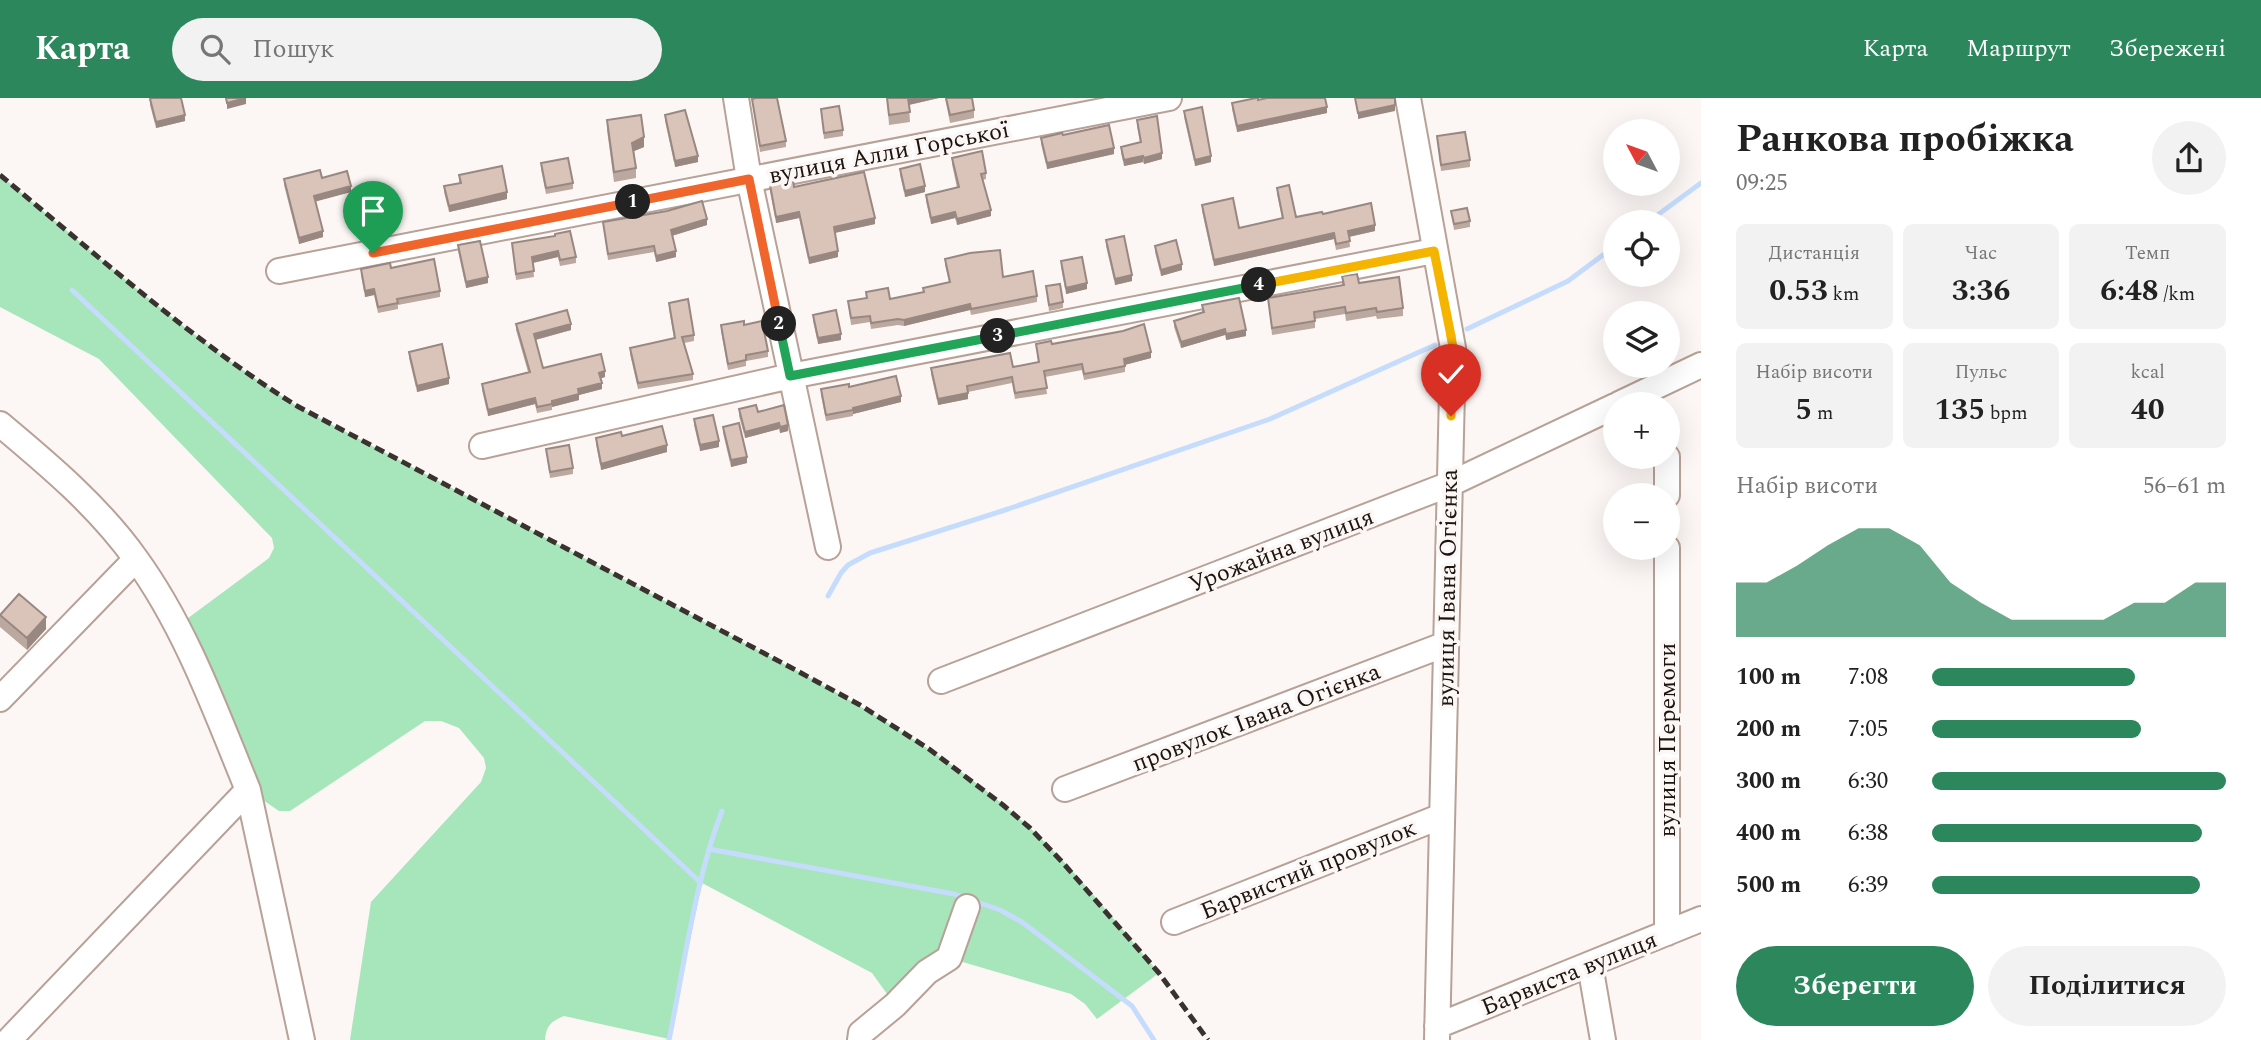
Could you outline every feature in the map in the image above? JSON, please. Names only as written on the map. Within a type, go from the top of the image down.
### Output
[{"type":"street","points":[[736,98],[749,179],[828,547]]},
{"type":"street","name":"вулиця Алли Горської","points":[[279,271],[1169,98]]},
{"type":"street","name":"вулиця Івана Огієнка","points":[[1408,98],[1453,348],[1437,1033]]},
{"type":"street","points":[[482,446],[790,376],[1434,251]]},
{"type":"street","name":"Урожайна вулиця","points":[[1668,392],[1701,365]]},
{"type":"street","name":"Урожайна вулиця","points":[[941,681],[1450,484],[1603,412]]},
{"type":"street","points":[[0,424],[80,494],[136,559],[176,627],[212,702],[248,790],[302,1040]]},
{"type":"street","points":[[0,699],[136,559]]},
{"type":"street","name":"вулиця Перемоги","points":[[1667,560],[1667,933]]},
{"type":"street","name":"провулок Івана Огієнка","points":[[1065,789],[1446,645]]},
{"type":"street","points":[[9,1040],[248,790]]},
{"type":"street","name":"Барвистий провулок","points":[[1174,922],[1442,816]]},
{"type":"street","points":[[860,1040],[861,1033],[895,1005],[927,972],[949,958],[967,906]]},
{"type":"street","name":"Барвиста вулиця","points":[[1437,1033],[1701,919]]},
{"type":"street","points":[[1590,965],[1603,1040]]},
{"type":"green space","points":[[0,175],[182,325],[297,406],[790,667],[914,739],[1001,802],[1046,843],[1159,973],[1097,1019],[1085,1004],[1071,994],[949,958],[895,1005],[872,973],[702,883],[669,1039],[564,1016],[550,1025],[545,1040],[350,1040],[371,902],[481,782],[486,768],[484,758],[459,728],[441,721],[425,721],[290,811],[279,811],[248,790],[176,627],[269,558],[274,548],[272,538],[99,359],[0,307]]},
{"type":"building","points":[[181,98],[185,115],[156,122],[150,99]]},
{"type":"building","points":[[226,98],[246,98],[227,103]]},
{"type":"building","points":[[777,98],[786,141],[760,146],[752,99]]},
{"type":"building","points":[[887,98],[908,98],[910,112],[889,115]]},
{"type":"building","points":[[946,98],[972,98],[974,110],[950,115]]},
{"type":"building","points":[[1258,98],[1325,98],[1327,107],[1237,126],[1232,103]]},
{"type":"building","points":[[1355,98],[1395,98],[1395,105],[1358,113]]},
{"type":"building","points":[[839,106],[843,130],[824,133],[821,109]]},
{"type":"building","points":[[1202,107],[1211,156],[1195,160],[1184,111]]},
{"type":"building","points":[[685,110],[698,156],[675,161],[665,115]]},
{"type":"building","points":[[641,115],[644,137],[632,143],[636,168],[614,172],[607,120]]},
{"type":"building","points":[[1157,116],[1162,153],[1124,160],[1121,147],[1141,142],[1137,120]]},
{"type":"building","points":[[1109,125],[1114,148],[1047,163],[1041,138]]},
{"type":"building","points":[[1465,132],[1470,160],[1441,165],[1437,136]]},
{"type":"building","points":[[982,151],[986,173],[981,174],[991,210],[957,219],[955,212],[931,218],[926,195],[959,187],[952,158]]},
{"type":"building","points":[[568,158],[573,183],[546,188],[541,163]]},
{"type":"building","points":[[920,164],[925,186],[905,191],[900,169]]},
{"type":"building","points":[[502,166],[507,192],[449,206],[444,186],[461,183],[459,175]]},
{"type":"building","points":[[320,170],[322,178],[347,171],[351,186],[314,196],[323,231],[299,238],[284,179]]},
{"type":"building","points":[[864,172],[875,218],[834,227],[838,251],[809,258],[799,212],[776,217],[770,185],[793,180],[794,187]]},
{"type":"building","points":[[1289,185],[1296,217],[1371,203],[1375,225],[1348,231],[1350,241],[1336,244],[1334,233],[1214,260],[1202,205],[1233,198],[1239,228],[1283,218],[1277,188]]},
{"type":"building","points":[[383,192],[390,216],[368,222],[361,199]]},
{"type":"building","points":[[702,201],[707,219],[671,230],[676,251],[656,256],[654,246],[608,254],[603,222],[667,211]]},
{"type":"building","points":[[1467,208],[1470,221],[1454,224],[1451,211]]},
{"type":"building","points":[[570,231],[576,257],[560,260],[558,251],[532,257],[534,271],[516,274],[512,243]]},
{"type":"building","points":[[1124,236],[1132,275],[1115,279],[1106,240]]},
{"type":"building","points":[[1176,240],[1182,264],[1161,270],[1155,246]]},
{"type":"building","points":[[480,241],[488,277],[466,282],[458,245]]},
{"type":"building","points":[[1000,250],[1003,277],[1033,271],[1037,296],[971,309],[970,304],[904,320],[871,323],[870,316],[851,318],[848,301],[867,298],[866,292],[888,288],[890,299],[924,292],[923,288],[950,282],[945,259]]},
{"type":"building","points":[[1082,257],[1087,283],[1066,288],[1061,261]]},
{"type":"building","points":[[434,259],[440,291],[397,299],[398,303],[378,307],[374,289],[365,291],[361,269],[390,263],[391,268]]},
{"type":"building","points":[[1357,274],[1359,283],[1399,277],[1403,308],[1377,312],[1376,308],[1346,313],[1345,307],[1314,312],[1315,321],[1272,328],[1268,298],[1344,285],[1342,276]]},
{"type":"building","points":[[1060,284],[1063,302],[1049,305],[1046,286]]},
{"type":"building","points":[[1239,298],[1246,330],[1226,334],[1225,329],[1181,342],[1174,321],[1204,312],[1202,305]]},
{"type":"building","points":[[688,299],[694,335],[682,337],[693,374],[638,383],[630,348],[675,338],[669,303]]},
{"type":"building","points":[[567,310],[571,324],[534,334],[543,368],[601,354],[605,371],[599,373],[602,383],[578,389],[579,394],[552,401],[552,404],[537,407],[535,398],[488,410],[482,384],[530,372],[516,324]]},
{"type":"building","points":[[836,310],[841,334],[818,338],[813,315]]},
{"type":"building","points":[[744,321],[744,325],[762,321],[768,351],[746,355],[746,360],[728,364],[721,325]]},
{"type":"building","points":[[1144,324],[1151,352],[1124,359],[1125,366],[1084,374],[1082,364],[1044,371],[1047,388],[1015,393],[1012,377],[967,386],[968,393],[938,399],[931,368],[1010,353],[1013,367],[1039,362],[1036,344],[1051,341],[1052,344],[1123,331]]},
{"type":"building","points":[[442,344],[449,378],[417,386],[409,352]]},
{"type":"building","points":[[896,376],[901,396],[826,415],[821,389],[849,384],[849,387]]},
{"type":"building","points":[[756,405],[758,412],[784,405],[788,425],[780,427],[779,423],[745,432],[739,409]]},
{"type":"building","points":[[713,415],[719,441],[700,445],[694,419]]},
{"type":"building","points":[[739,423],[747,457],[731,460],[723,427]]},
{"type":"building","points":[[662,426],[667,445],[601,464],[596,438],[621,432],[622,436]]},
{"type":"building","points":[[569,445],[573,468],[550,472],[546,449]]},
{"type":"building","points":[[19,594],[46,617],[27,638],[0,615]]},
{"type":"waterway","points":[[1664,210],[1701,183]]},
{"type":"waterway","points":[[1467,329],[1568,281],[1603,255]]},
{"type":"waterway","points":[[72,290],[701,883]]},
{"type":"waterway","points":[[828,596],[848,565],[870,553],[1008,509],[1270,419],[1435,345]]},
{"type":"waterway","points":[[669,1040],[697,895],[722,811]]},
{"type":"waterway","points":[[709,849],[954,894],[1000,910],[1022,922],[1132,1006],[1154,1040]]},
{"type":"railway","points":[[0,175],[182,325],[297,406],[790,667],[860,705],[929,749],[1030,828],[1159,973],[1208,1040]]},
{"type":"route","points":[[373,253],[749,179],[790,376],[1434,251],[1453,348],[1451,416]]}]
